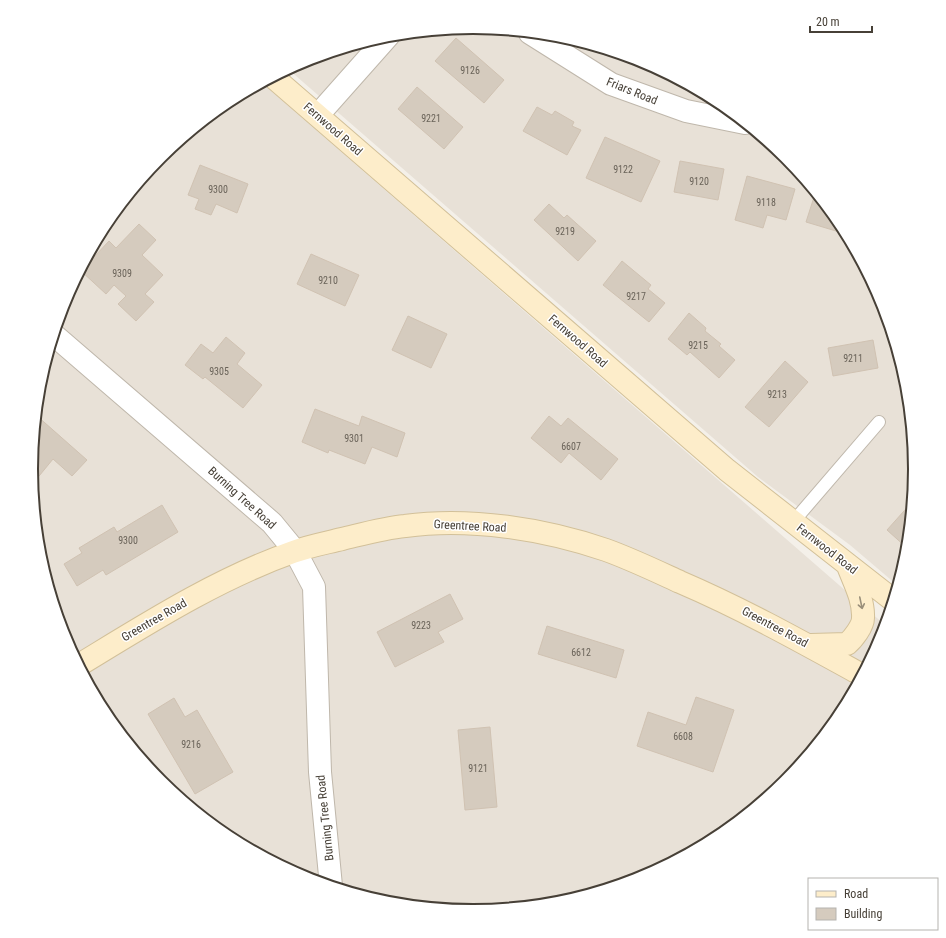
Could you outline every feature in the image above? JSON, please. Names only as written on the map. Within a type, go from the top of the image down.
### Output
[{"type":"street","name":"Friars Road","points":[[540,39],[611,84],[686,111],[733,121]]},
{"type":"street","points":[[318,115],[381,44]]},
{"type":"street","name":"Fernwood Road","points":[[278,81],[727,470],[888,597]]},
{"type":"street","name":"Burning Tree Road","points":[[58,339],[272,522],[295,551],[314,587],[320,772],[331,880]]},
{"type":"street","name":"Greentree Road","points":[[84,662],[176,607],[232,577],[295,551],[405,526],[435,524],[482,525],[521,530],[556,536],[606,550],[724,601],[857,672]]},
{"type":"street","points":[[808,645],[847,644],[855,637],[863,619],[861,600],[848,566]]},
{"type":"lane","points":[[793,522],[879,422]]},
{"type":"shaded area","points":[[473,34],[501,35],[558,42],[613,57],[665,79],[715,107],[760,142],[781,161],[800,182],[835,227],[863,277],[885,329],[900,384],[907,441],[908,469],[904,526],[900,554],[893,582],[850,545],[758,477],[293,73],[333,57],[360,49],[388,42],[416,38]]},
{"type":"shaded area","points":[[266,87],[880,621],[850,687],[835,711],[800,756],[781,777],[738,814],[715,831],[690,846],[639,871],[613,881],[558,896],[530,900],[473,904],[445,903],[388,896],[360,889],[333,881],[281,859],[255,846],[208,814],[165,777],[146,756],[111,711],[96,686],[71,635],[61,609],[46,554],[42,526],[38,469],[39,441],[46,384],[53,356],[61,329],[83,277],[96,251],[128,204],[165,161],[186,142],[231,107]]},
{"type":"building","points":[[456,38],[504,80],[484,103],[435,61]]},
{"type":"building","points":[[417,87],[463,127],[444,149],[398,109]]},
{"type":"building","points":[[537,107],[552,115],[555,111],[574,122],[572,126],[581,130],[567,155],[523,131]]},
{"type":"building","points":[[605,137],[660,161],[641,202],[586,178]]},
{"type":"building","points":[[680,161],[724,169],[718,200],[674,192]]},
{"type":"building","points":[[200,165],[248,184],[237,213],[216,204],[211,215],[195,209],[199,199],[188,195]]},
{"type":"building","points":[[747,176],[795,189],[786,220],[767,215],[763,228],[735,220]]},
{"type":"building","points":[[814,199],[838,232],[806,222]]},
{"type":"building","points":[[549,204],[564,218],[567,215],[596,241],[578,261],[534,220]]},
{"type":"building","points":[[139,224],[156,240],[142,255],[163,275],[145,294],[154,302],[136,321],[118,304],[126,296],[114,285],[106,294],[84,274],[93,256],[109,241],[116,248]]},
{"type":"building","points":[[311,254],[359,275],[345,306],[297,284]]},
{"type":"building","points":[[622,261],[651,285],[648,289],[665,303],[649,322],[603,285]]},
{"type":"building","points":[[689,313],[706,328],[705,331],[721,344],[719,346],[735,360],[719,378],[690,352],[687,355],[668,339]]},
{"type":"building","points":[[408,316],[447,334],[431,368],[392,350]]},
{"type":"building","points":[[226,337],[245,353],[237,364],[262,385],[243,408],[205,377],[203,379],[185,365],[201,344],[213,353]]},
{"type":"building","points":[[873,340],[878,368],[833,376],[828,348]]},
{"type":"building","points":[[785,361],[808,382],[769,427],[745,407]]},
{"type":"building","points":[[315,409],[359,426],[362,416],[405,433],[397,457],[372,447],[365,464],[329,450],[328,453],[302,442]]},
{"type":"building","points":[[549,416],[561,426],[568,418],[618,459],[601,480],[569,453],[561,463],[531,438]]},
{"type":"building","points":[[41,420],[87,460],[72,476],[53,459],[38,477]]},
{"type":"building","points":[[162,505],[178,532],[106,575],[103,570],[77,586],[64,564],[82,553],[79,548],[114,527],[117,532]]},
{"type":"building","points":[[906,509],[902,543],[887,530]]},
{"type":"building","points":[[450,594],[463,619],[438,632],[444,642],[395,667],[377,632]]},
{"type":"building","points":[[547,626],[624,650],[616,678],[538,654]]},
{"type":"building","points":[[696,697],[734,710],[713,772],[637,746],[648,712],[686,725]]},
{"type":"building","points":[[174,698],[185,717],[197,710],[233,772],[195,794],[148,714]]},
{"type":"building","points":[[490,727],[497,807],[465,810],[458,730]]}]
